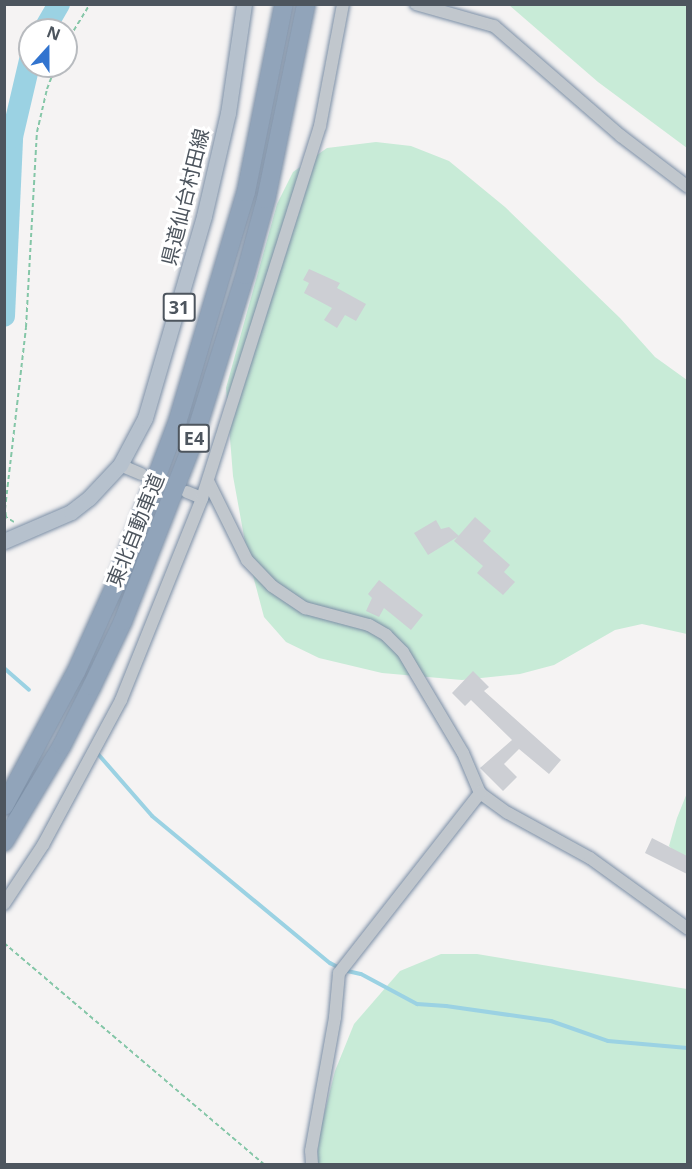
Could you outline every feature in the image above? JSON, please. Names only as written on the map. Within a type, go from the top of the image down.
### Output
[{"type":"highway","name":"東北自動車道","points":[[4,806],[76,672],[112,591],[178,420],[246,192],[284,4]]},
{"type":"highway","name":"東北自動車道","points":[[4,842],[62,745],[108,654],[192,444],[246,275],[266,199],[306,4]]},
{"type":"main road","name":"県道仙台村田線","points":[[4,541],[71,512],[120,465],[146,418],[204,216],[228,113],[244,4]]},
{"type":"street","points":[[4,904],[43,845],[121,700],[202,498],[320,126],[343,4]]},
{"type":"street","points":[[416,4],[494,26],[621,136],[687,187]]},
{"type":"street","points":[[120,465],[141,474]]},
{"type":"street","points":[[208,481],[247,560],[272,586],[305,608],[369,625],[386,635],[403,652],[463,753],[480,793],[508,813],[590,858],[687,929]]},
{"type":"street","points":[[187,492],[202,498]]},
{"type":"street","points":[[312,1164],[311,1151],[335,1017],[341,968],[480,793]]},
{"type":"path","points":[[78,24],[90,4]]},
{"type":"path","points":[[22,522],[14,522],[6,517],[5,509],[26,327],[37,132],[51,78]]},
{"type":"path","points":[[4,943],[264,1164]]},
{"type":"green space","points":[[509,5],[687,5],[687,148],[598,82]]},
{"type":"green space","points":[[376,142],[411,146],[449,161],[505,207],[620,318],[655,357],[687,380],[687,634],[642,624],[615,630],[554,665],[520,674],[462,680],[382,673],[319,658],[286,642],[264,617],[247,553],[233,476],[226,388],[277,204],[293,172],[327,148]]},
{"type":"green space","points":[[687,793],[687,866],[669,846]]},
{"type":"green space","points":[[441,954],[477,954],[687,989],[687,1164],[316,1164],[321,1127],[335,1071],[354,1024],[400,971]]},
{"type":"building","points":[[309,269],[340,283],[337,288],[366,304],[356,321],[345,315],[337,328],[324,320],[332,308],[304,293],[309,283],[303,280]]},
{"type":"building","points":[[475,517],[491,531],[483,541],[510,565],[504,572],[515,582],[503,595],[477,573],[483,566],[454,541]]},
{"type":"building","points":[[436,520],[441,529],[449,527],[459,536],[428,555],[414,533]]},
{"type":"building","points":[[379,580],[423,615],[411,630],[384,608],[379,617],[366,611],[372,598],[368,594]]},
{"type":"building","points":[[473,671],[489,687],[484,691],[561,760],[549,774],[519,749],[504,764],[517,777],[503,791],[480,768],[512,740],[471,700],[465,706],[452,693]]},
{"type":"building","points":[[652,838],[687,856],[687,874],[645,853]]},
{"type":"waterway","points":[[51,18],[59,4]]},
{"type":"waterway","points":[[4,316],[12,137],[26,78]]},
{"type":"waterway","points":[[4,668],[29,690]]},
{"type":"waterway","points":[[98,754],[152,816],[330,963],[343,970],[361,974],[417,1004],[551,1021],[608,1041],[688,1048]]}]
